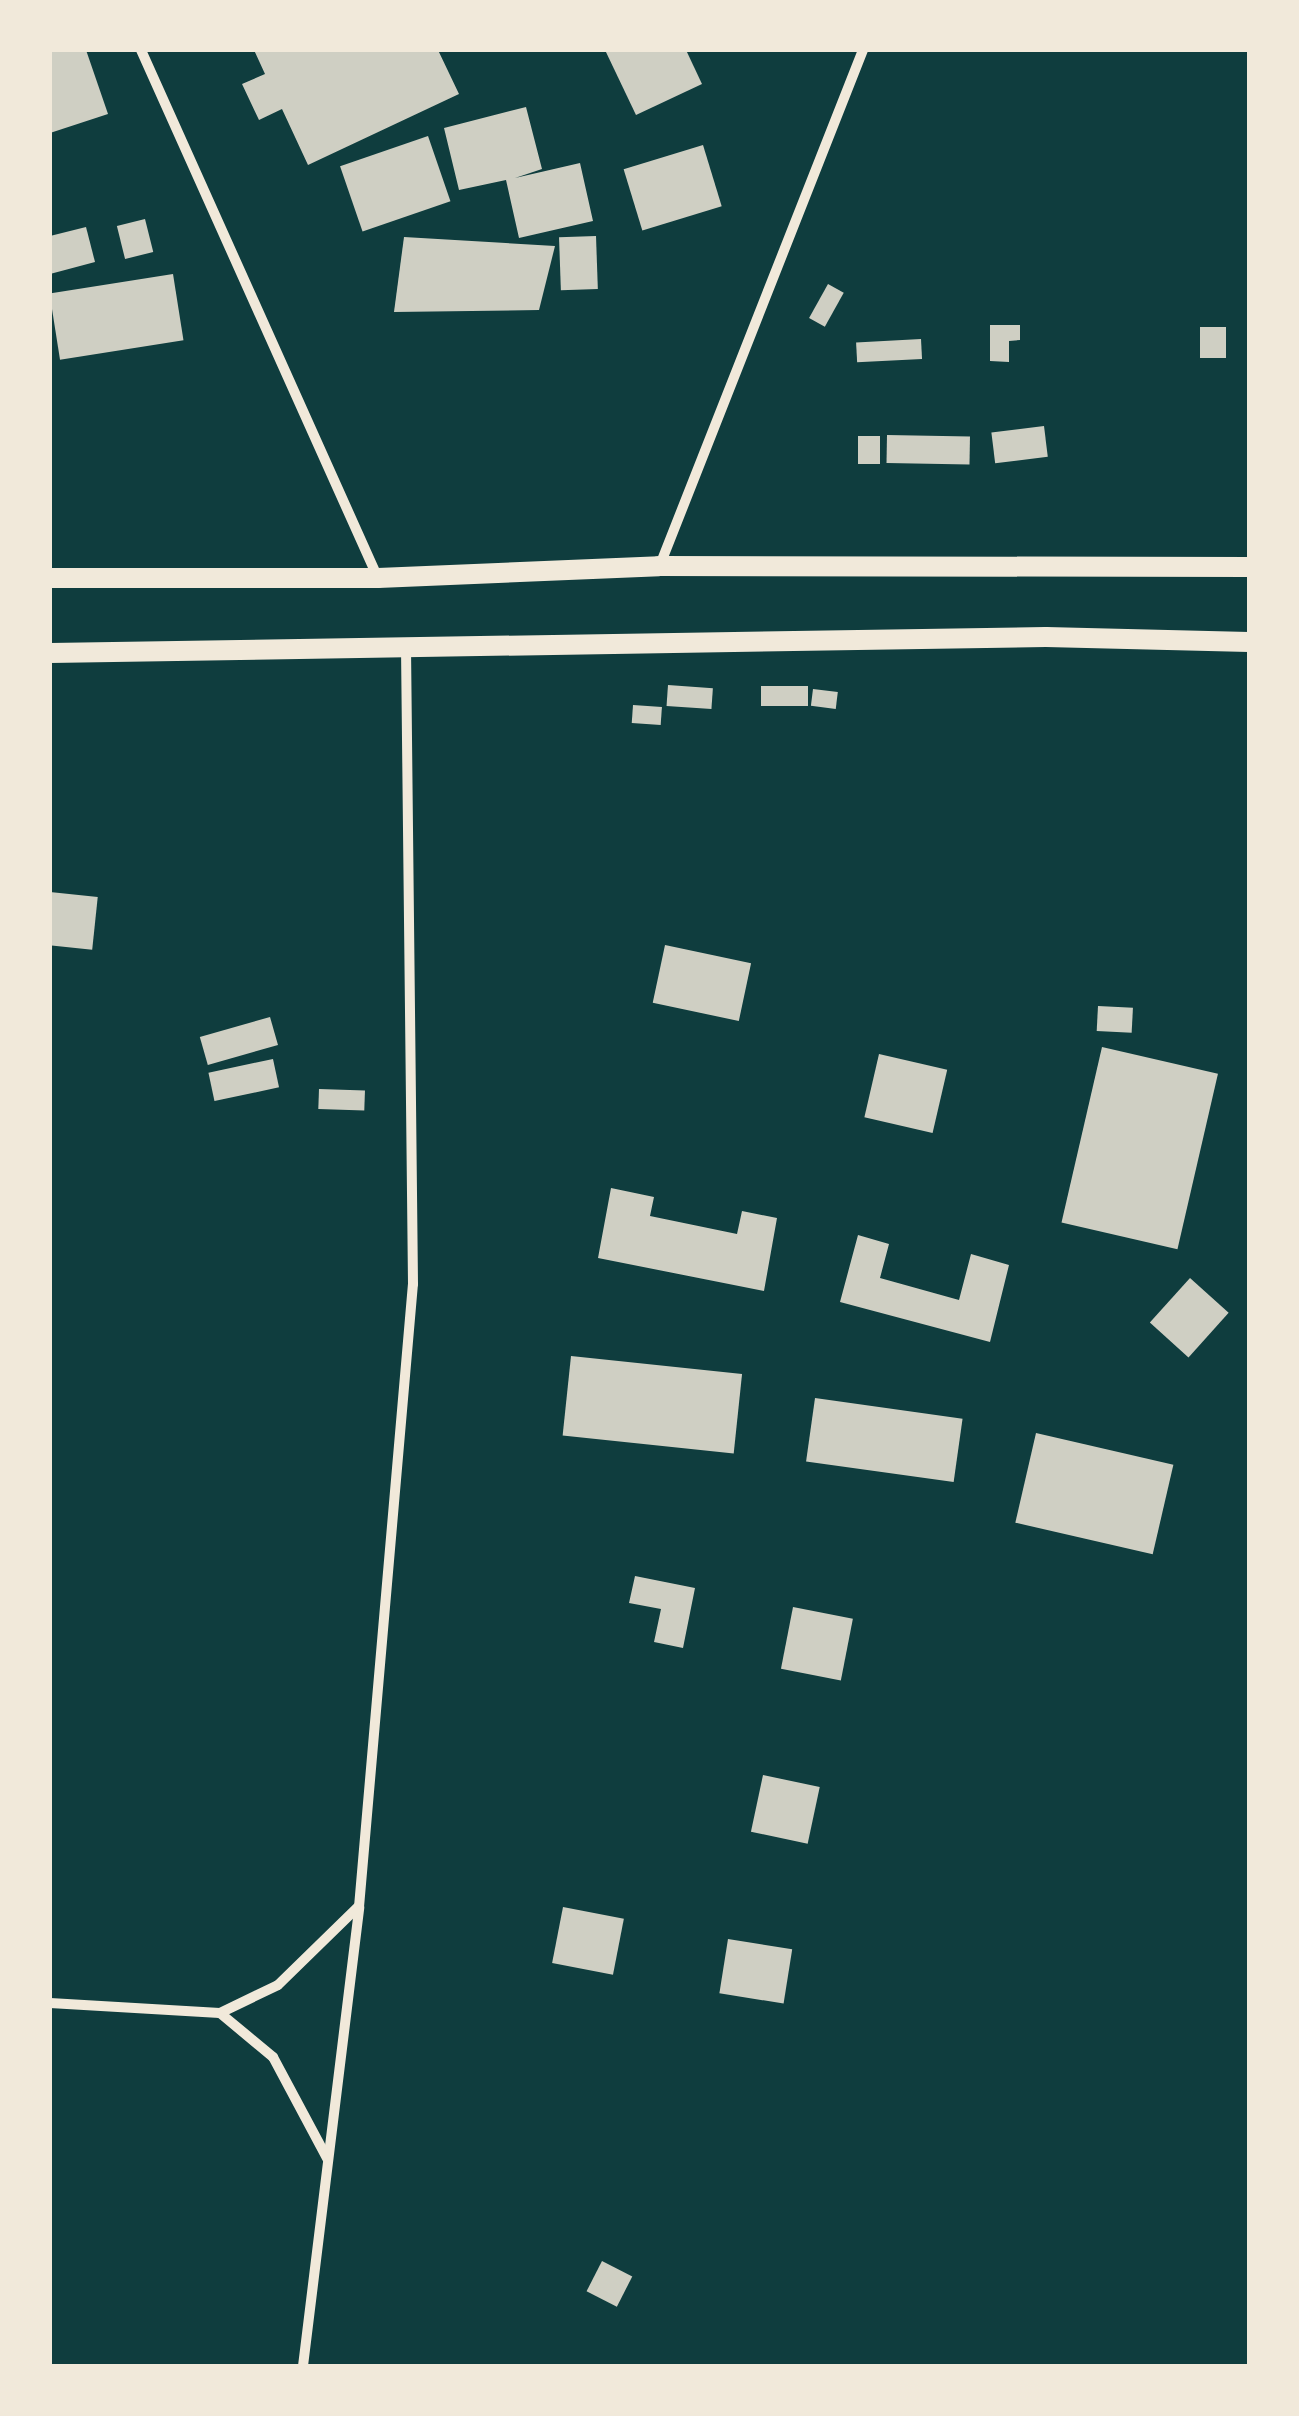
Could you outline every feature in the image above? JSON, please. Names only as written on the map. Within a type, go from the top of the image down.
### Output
[{"type":"main road","points":[[50,578],[378,578],[660,566],[1249,567]]},
{"type":"main road","points":[[50,653],[406,652],[1046,637],[1249,642]]},
{"type":"street","points":[[141,50],[378,578]]},
{"type":"street","points":[[660,566],[863,50]]},
{"type":"street","points":[[303,2366],[359,1906],[413,1284],[406,652]]},
{"type":"street","points":[[50,2003],[220,2013],[278,1984],[359,1906]]},
{"type":"street","points":[[220,2013],[273,2057],[328,2159]]},
{"type":"building","points":[[50,50],[86,50],[108,114],[50,133]]},
{"type":"building","points":[[254,50],[438,50],[459,94],[308,165],[282,109],[259,120],[242,84],[265,74]]},
{"type":"building","points":[[605,50],[686,50],[702,84],[636,115]]},
{"type":"building","points":[[526,107],[542,169],[515,178],[580,163],[593,221],[519,238],[506,180],[459,190],[444,128]]},
{"type":"building","points":[[428,136],[450,201],[363,232],[340,166]]},
{"type":"building","points":[[703,145],[722,206],[642,230],[624,169]]},
{"type":"building","points":[[145,219],[153,252],[125,259],[117,226]]},
{"type":"building","points":[[86,227],[95,262],[50,274],[50,236]]},
{"type":"building","points":[[596,236],[598,289],[561,290],[559,237]]},
{"type":"building","points":[[404,237],[555,246],[539,310],[394,312]]},
{"type":"building","points":[[173,274],[183,340],[60,360],[50,293]]},
{"type":"building","points":[[828,284],[844,293],[825,327],[809,318]]},
{"type":"building","points":[[990,325],[1020,325],[1020,340],[1009,341],[1009,362],[990,361]]},
{"type":"building","points":[[1200,327],[1226,327],[1226,358],[1200,358]]},
{"type":"building","points":[[921,339],[922,359],[857,362],[856,342]]},
{"type":"building","points":[[1044,426],[1048,457],[995,463],[991,432]]},
{"type":"building","points":[[887,435],[970,436],[969,464],[887,463]]},
{"type":"building","points":[[858,436],[880,436],[880,464],[858,464]]},
{"type":"building","points":[[668,685],[713,688],[711,709],[667,706]]},
{"type":"building","points":[[761,686],[808,686],[808,706],[761,706]]},
{"type":"building","points":[[813,689],[838,692],[836,709],[811,706]]},
{"type":"building","points":[[633,705],[662,707],[661,725],[632,723]]},
{"type":"building","points":[[50,892],[98,897],[92,950],[50,945]]},
{"type":"building","points":[[665,945],[751,963],[739,1021],[653,1003]]},
{"type":"building","points":[[1098,1006],[1133,1008],[1132,1033],[1097,1031]]},
{"type":"building","points":[[270,1017],[278,1045],[208,1065],[200,1037]]},
{"type":"building","points":[[1102,1047],[1218,1074],[1177,1249],[1062,1222]]},
{"type":"building","points":[[879,1054],[947,1070],[933,1133],[864,1117]]},
{"type":"building","points":[[273,1059],[279,1087],[214,1101],[208,1073]]},
{"type":"building","points":[[319,1089],[365,1091],[364,1111],[318,1109]]},
{"type":"building","points":[[611,1188],[654,1197],[650,1216],[737,1234],[742,1211],[777,1218],[764,1291],[598,1258]]},
{"type":"building","points":[[858,1235],[889,1244],[880,1278],[959,1300],[971,1254],[1009,1265],[990,1342],[840,1302]]},
{"type":"building","points":[[1190,1278],[1229,1313],[1188,1357],[1150,1323]]},
{"type":"building","points":[[571,1356],[742,1374],[734,1454],[563,1436]]},
{"type":"building","points":[[815,1398],[963,1419],[954,1482],[806,1461]]},
{"type":"building","points":[[1036,1433],[1173,1465],[1153,1554],[1015,1523]]},
{"type":"building","points":[[635,1576],[695,1588],[683,1648],[654,1642],[661,1609],[629,1603]]},
{"type":"building","points":[[793,1607],[853,1619],[841,1680],[781,1669]]},
{"type":"building","points":[[763,1775],[820,1787],[808,1844],[751,1832]]},
{"type":"building","points":[[563,1907],[624,1919],[613,1975],[552,1963]]},
{"type":"building","points":[[728,1939],[792,1949],[784,2003],[719,1993]]},
{"type":"building","points":[[602,2261],[632,2276],[617,2307],[587,2291]]}]
